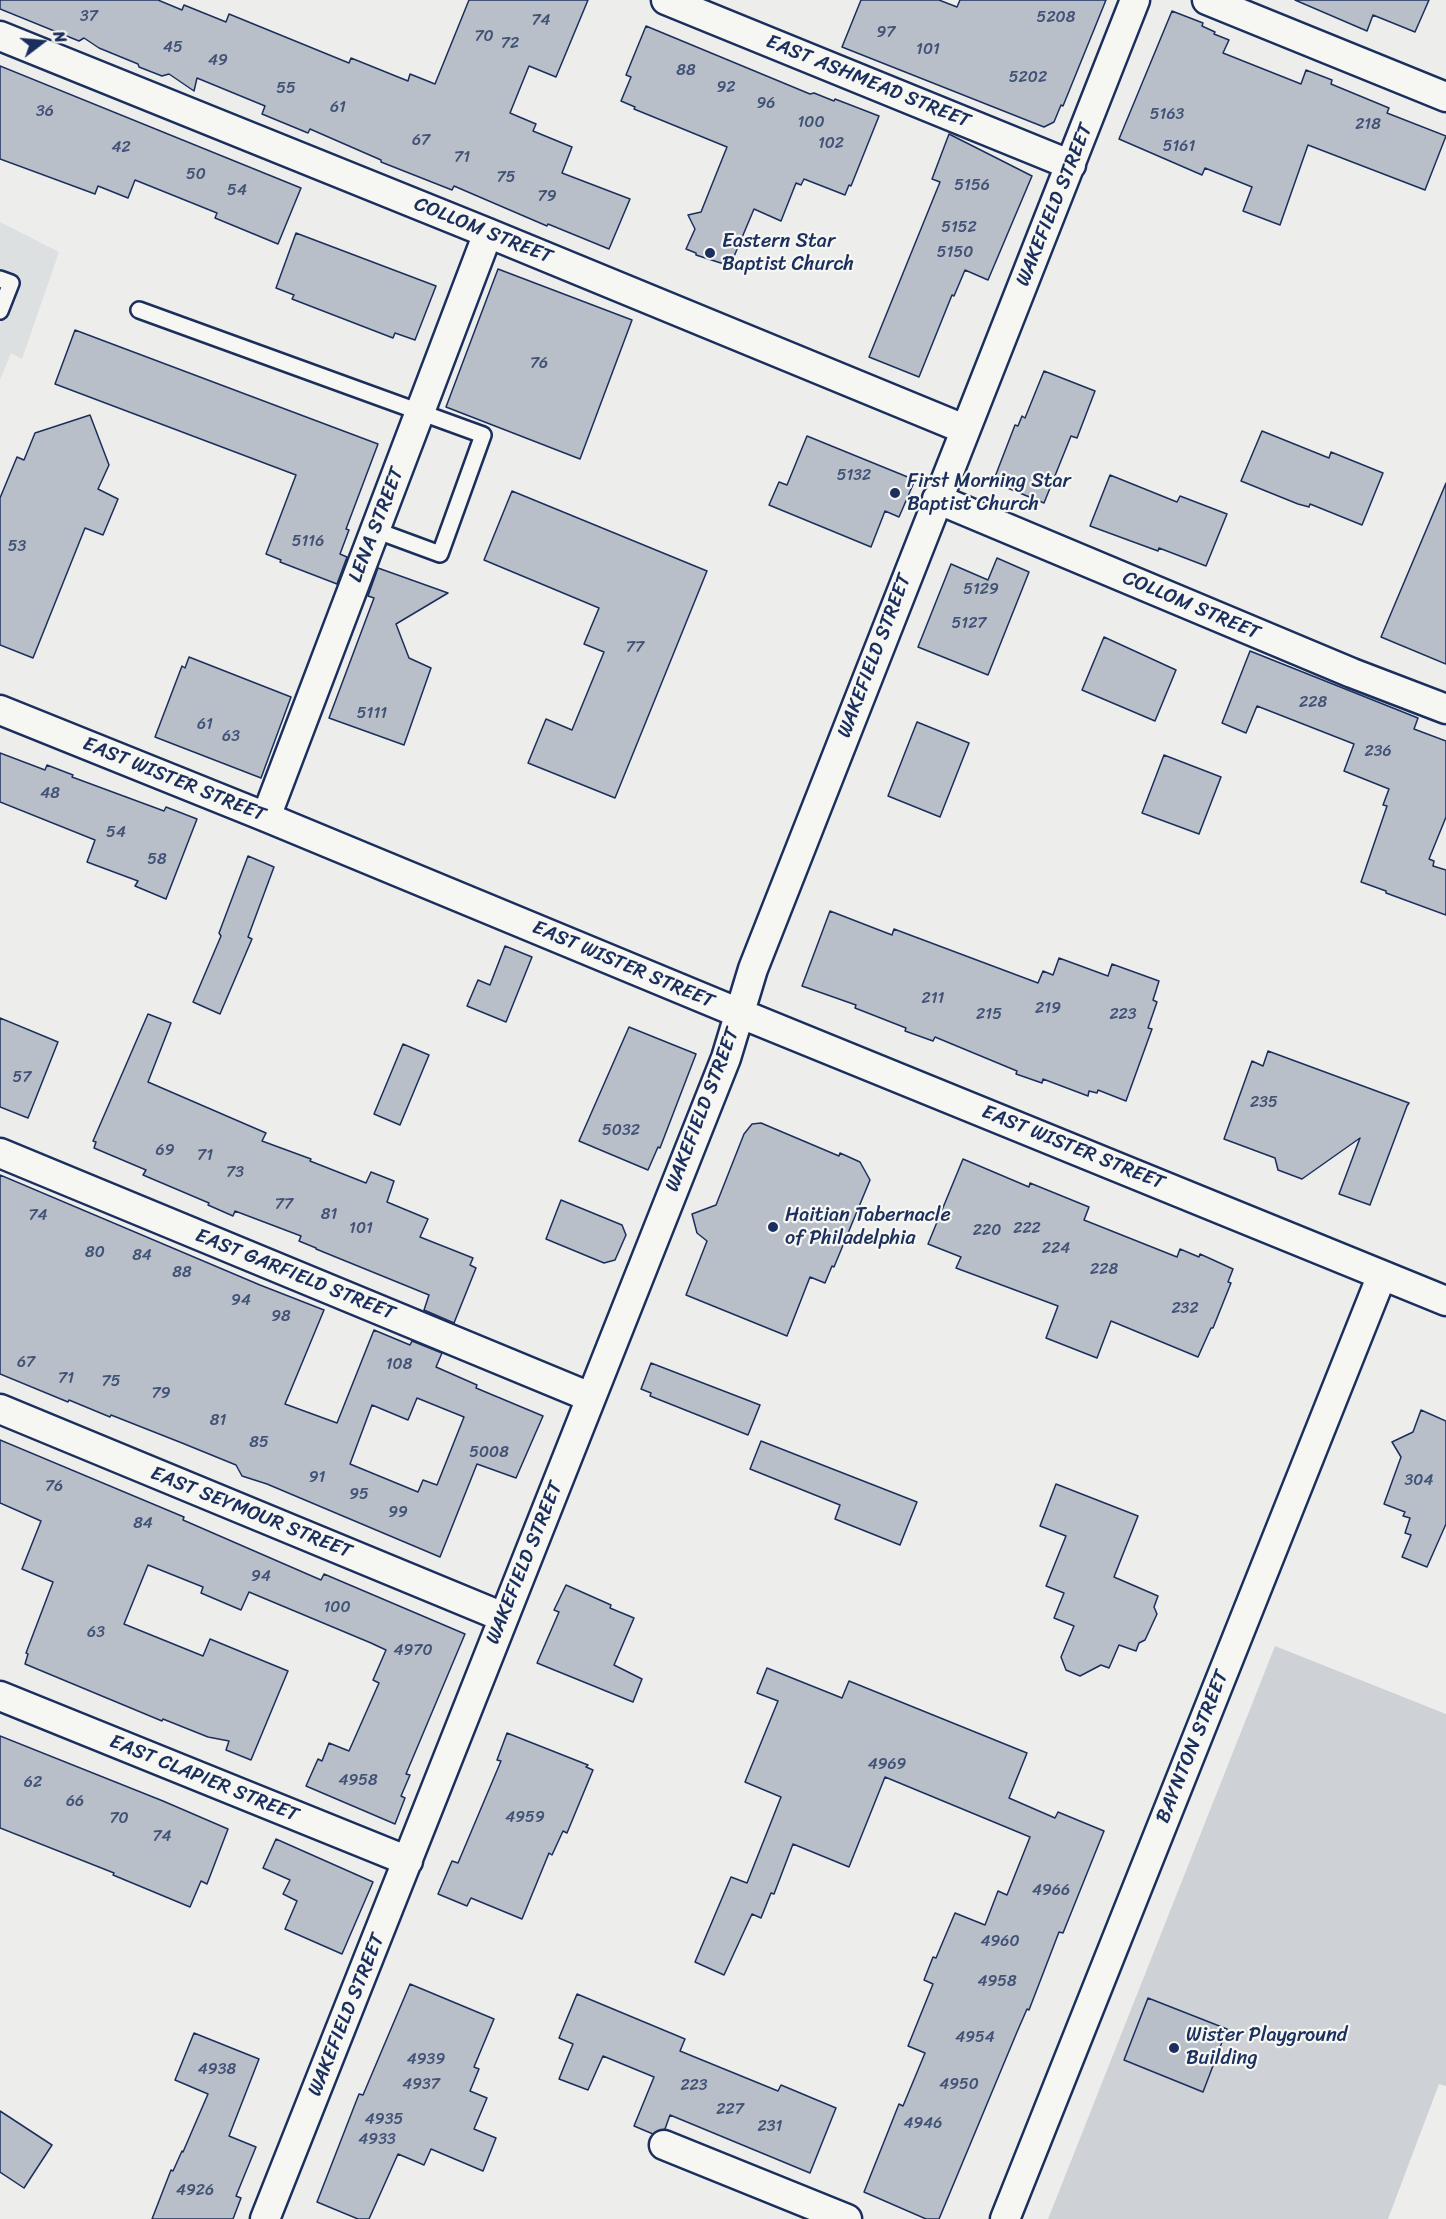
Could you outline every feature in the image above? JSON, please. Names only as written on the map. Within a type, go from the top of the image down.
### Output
[{"type":"street","name":"EAST ASHMEAD STREET","points":[[666,0],[1071,165]]},
{"type":"street","name":"WAKEFIELD STREET","points":[[265,2219],[726,1058],[757,958],[964,429],[1136,0]]},
{"type":"street","points":[[1207,0],[1446,97]]},
{"type":"street","name":"COLLOM STREET","points":[[0,36],[488,233],[964,429]]},
{"type":"street","name":"LENA STREET","points":[[267,817],[488,233]]},
{"type":"street","name":"COLLOM STREET","points":[[937,499],[1352,673],[1446,709]]},
{"type":"street","name":"EAST WISTER STREET","points":[[0,710],[267,817],[739,1013],[1446,1301]]},
{"type":"street","name":"EAST GARFIELD STREET","points":[[0,1153],[590,1397]]},
{"type":"street","name":"BAYNTON STREET","points":[[1005,2219],[1382,1275]]},
{"type":"street","name":"EAST SEYMOUR STREET","points":[[0,1409],[503,1617]]},
{"type":"street","name":"EAST CLAPIER STREET","points":[[0,1696],[408,1861]]},
{"type":"street","points":[[664,2145],[847,2219]]},
{"type":"lane","points":[[0,279],[11,284],[0,311]]},
{"type":"lane","points":[[139,310],[483,435],[440,554],[375,530]]},
{"type":"shaded area","points":[[0,222],[59,252],[22,359],[11,353],[0,380]]},
{"type":"shaded area","points":[[1275,1646],[1446,1714],[1446,2086],[1439,2084],[1388,2219],[1048,2219]]},
{"type":"building","points":[[0,0],[158,0],[182,10],[184,5],[226,22],[229,14],[349,63],[351,58],[408,81],[410,74],[435,84],[469,0],[588,0],[556,77],[529,66],[510,113],[536,124],[533,131],[572,147],[562,173],[630,199],[609,249],[548,224],[547,226],[454,186],[452,190],[381,162],[381,160],[310,129],[308,133],[262,114],[265,106],[197,78],[194,91],[169,74],[162,76],[139,67],[138,64],[99,48],[84,38],[79,41],[0,9]]},
{"type":"building","points":[[861,0],[939,0],[957,7],[960,0],[1106,0],[1063,106],[1061,105],[1054,122],[1044,127],[842,47]]},
{"type":"building","points":[[1295,0],[1429,0],[1415,32],[1373,15],[1367,31]]},
{"type":"building","points":[[1172,11],[1203,23],[1202,26],[1215,32],[1214,34],[1229,40],[1223,53],[1301,84],[1306,70],[1332,80],[1331,84],[1389,108],[1387,113],[1446,136],[1425,190],[1308,145],[1280,225],[1243,211],[1252,187],[1205,168],[1202,175],[1119,139]]},
{"type":"building","points":[[646,26],[810,94],[814,93],[834,101],[835,99],[879,116],[851,186],[849,185],[845,195],[804,179],[801,185],[796,183],[781,221],[754,209],[730,266],[696,255],[686,249],[695,229],[688,215],[701,212],[727,147],[634,109],[635,107],[621,101],[631,77],[626,75]]},
{"type":"building","points":[[0,66],[301,188],[278,244],[215,218],[217,213],[135,180],[128,198],[98,186],[95,194],[0,159]]},
{"type":"building","points":[[949,134],[1032,176],[988,280],[965,270],[954,296],[952,295],[919,377],[869,357],[940,182],[932,179]]},
{"type":"building","points":[[296,233],[436,286],[415,340],[395,333],[393,338],[292,299],[294,295],[276,288]]},
{"type":"building","points":[[498,269],[632,320],[580,459],[446,407]]},
{"type":"building","points":[[75,330],[378,444],[346,529],[349,530],[340,554],[347,557],[337,584],[280,562],[281,560],[266,554],[296,475],[55,384]]},
{"type":"building","points":[[1044,371],[1095,391],[1077,438],[1071,436],[1044,503],[993,482],[1015,425],[1018,426],[1022,416],[1025,418]]},
{"type":"building","points":[[90,415],[109,465],[98,489],[118,499],[103,535],[85,528],[33,658],[0,645],[0,498],[17,457],[24,460],[35,433]]},
{"type":"building","points":[[1262,431],[1329,458],[1331,452],[1383,473],[1362,525],[1310,504],[1309,507],[1298,504],[1241,481]]},
{"type":"building","points":[[807,436],[915,480],[899,517],[885,511],[871,547],[769,505],[779,482],[787,485]]},
{"type":"building","points":[[1110,475],[1177,502],[1180,496],[1227,514],[1206,566],[1090,526]]},
{"type":"building","points":[[1446,483],[1446,664],[1381,637]]},
{"type":"building","points":[[512,491],[707,571],[615,798],[528,763],[546,719],[572,730],[604,652],[584,644],[599,608],[484,560]]},
{"type":"building","points":[[997,558],[1029,572],[988,675],[918,647],[951,564],[988,580]]},
{"type":"building","points":[[378,568],[448,593],[396,624],[409,658],[431,668],[404,745],[329,718],[374,598],[368,596]]},
{"type":"building","points":[[1104,637],[1176,670],[1155,721],[1082,690]]},
{"type":"building","points":[[1250,651],[1418,718],[1414,729],[1446,741],[1446,817],[1429,859],[1434,861],[1433,866],[1446,870],[1446,915],[1361,882],[1387,806],[1383,805],[1389,789],[1344,771],[1354,744],[1257,706],[1246,733],[1222,723]]},
{"type":"building","points":[[189,657],[291,697],[261,778],[155,737],[182,666],[185,668]]},
{"type":"building","points":[[917,722],[969,743],[940,817],[888,796]]},
{"type":"building","points":[[0,753],[45,770],[47,765],[73,775],[72,777],[164,811],[166,807],[197,819],[166,899],[135,886],[138,881],[87,862],[95,840],[0,802]]},
{"type":"building","points":[[1164,755],[1221,777],[1199,834],[1142,813]]},
{"type":"building","points":[[248,856],[274,867],[248,937],[252,939],[220,1014],[193,1002],[221,936],[219,933]]},
{"type":"building","points":[[830,911],[892,935],[894,929],[1038,983],[1043,971],[1053,975],[1059,958],[1108,976],[1112,964],[1159,981],[1153,1000],[1157,1002],[1148,1028],[1152,1029],[1126,1101],[1098,1090],[1097,1093],[1089,1091],[1088,1096],[1043,1079],[1042,1083],[1016,1074],[1017,1071],[935,1037],[933,1041],[905,1031],[906,1028],[855,1008],[856,1005],[802,986]]},
{"type":"building","points":[[505,946],[532,957],[506,1022],[467,1006],[478,980],[490,985]]},
{"type":"building","points":[[148,1014],[171,1023],[148,1082],[266,1133],[262,1141],[311,1159],[310,1161],[366,1183],[371,1172],[394,1181],[387,1202],[428,1219],[420,1237],[473,1258],[470,1265],[476,1268],[454,1323],[424,1310],[429,1295],[316,1249],[299,1241],[301,1236],[235,1211],[233,1216],[208,1205],[209,1203],[143,1175],[146,1170],[94,1148],[96,1142],[93,1141]]},
{"type":"building","points":[[0,1018],[58,1042],[28,1118],[0,1107]]},
{"type":"building","points":[[629,1027],[696,1054],[660,1148],[658,1147],[648,1170],[579,1141]]},
{"type":"building","points":[[403,1044],[429,1055],[400,1125],[374,1114]]},
{"type":"building","points":[[1268,1051],[1409,1103],[1370,1205],[1339,1194],[1360,1138],[1302,1179],[1278,1170],[1275,1158],[1224,1139],[1252,1061],[1263,1066]]},
{"type":"building","name":"Haitian Tabernacle of Philadelphia","points":[[761,1123],[839,1156],[840,1153],[860,1162],[870,1180],[834,1267],[832,1266],[825,1283],[810,1277],[787,1336],[686,1295],[707,1241],[697,1233],[692,1214],[716,1205],[744,1134],[752,1124]]},
{"type":"building","points":[[963,1159],[1029,1187],[1030,1183],[1089,1207],[1084,1220],[1177,1257],[1180,1249],[1199,1257],[1200,1254],[1233,1269],[1228,1282],[1231,1283],[1213,1328],[1198,1357],[1111,1321],[1097,1358],[1046,1338],[1058,1306],[956,1268],[961,1257],[928,1244]]},
{"type":"building","points":[[0,1175],[324,1310],[285,1404],[337,1423],[374,1330],[410,1345],[412,1341],[442,1353],[436,1367],[477,1385],[476,1388],[543,1416],[516,1478],[477,1464],[440,1557],[267,1484],[242,1476],[236,1465],[0,1374]],"holes":[[[417,1398],[464,1417],[437,1485],[423,1480],[418,1492],[350,1464],[372,1405],[408,1420]]]},
{"type":"building","points":[[561,1200],[622,1225],[626,1235],[615,1260],[604,1263],[546,1239]]},
{"type":"building","points":[[651,1363],[760,1405],[748,1435],[650,1396],[651,1393],[641,1389]]},
{"type":"building","points":[[1421,1410],[1446,1421],[1446,1524],[1427,1567],[1402,1557],[1411,1535],[1405,1533],[1410,1518],[1403,1516],[1405,1512],[1384,1504],[1401,1457],[1392,1442],[1413,1432]]},
{"type":"building","points":[[0,1440],[184,1517],[183,1520],[321,1580],[324,1574],[465,1634],[406,1774],[410,1775],[401,1796],[405,1798],[395,1824],[306,1786],[318,1759],[322,1761],[329,1743],[349,1751],[379,1683],[373,1680],[386,1650],[371,1643],[249,1592],[241,1610],[201,1593],[203,1587],[148,1565],[124,1624],[203,1656],[210,1639],[288,1671],[251,1760],[226,1750],[229,1741],[208,1737],[163,1719],[162,1721],[25,1664],[28,1654],[26,1653],[53,1582],[22,1569],[41,1521],[0,1503]]},
{"type":"building","points":[[761,1441],[917,1502],[900,1545],[835,1519],[840,1505],[750,1469]]},
{"type":"building","points":[[1056,1484],[1138,1516],[1114,1577],[1158,1596],[1154,1607],[1157,1614],[1145,1640],[1139,1643],[1136,1651],[1119,1645],[1109,1668],[1101,1665],[1080,1676],[1066,1670],[1061,1657],[1074,1626],[1054,1618],[1064,1593],[1046,1586],[1066,1536],[1040,1526]]},
{"type":"building","points":[[566,1585],[634,1618],[614,1665],[642,1679],[633,1702],[537,1663],[559,1612],[554,1610]]},
{"type":"building","points":[[767,1668],[842,1698],[849,1681],[1027,1753],[1009,1798],[1055,1818],[1058,1812],[1104,1831],[1063,1933],[1059,1932],[1029,2010],[1027,2009],[1017,2032],[939,2219],[926,2219],[864,2192],[899,2104],[903,2106],[925,2053],[908,2046],[933,1984],[924,1980],[933,1957],[936,1958],[955,1913],[985,1925],[998,1891],[1007,1895],[1030,1837],[885,1777],[849,1867],[793,1844],[774,1894],[771,1893],[761,1918],[752,1914],[724,1975],[695,1962],[731,1877],[747,1883],[781,1797],[745,1782],[778,1701],[757,1693]]},
{"type":"building","points":[[507,1733],[588,1765],[586,1767],[593,1770],[567,1833],[563,1831],[552,1855],[549,1853],[522,1919],[471,1898],[467,1906],[438,1894],[452,1861],[458,1863],[501,1761],[497,1760]]},
{"type":"building","points":[[0,1736],[228,1829],[207,1884],[201,1881],[190,1907],[113,1875],[114,1873],[0,1828]]},
{"type":"building","points":[[276,1839],[373,1882],[342,1954],[285,1929],[297,1901],[283,1894],[290,1880],[263,1868]]},
{"type":"building","points":[[410,1984],[494,2019],[474,2067],[479,2069],[470,2091],[487,2098],[474,2129],[496,2138],[483,2171],[431,2149],[424,2165],[398,2154],[369,2219],[358,2219],[317,2202],[359,2094],[363,2095]]},
{"type":"building","points":[[577,1994],[685,2039],[680,2051],[778,2091],[781,2085],[836,2108],[810,2173],[670,2115],[665,2129],[653,2134],[634,2126],[654,2077],[603,2056],[588,2090],[559,2079],[573,2044],[559,2038]]},
{"type":"building","name":"Wister Playground Building","points":[[1148,1998],[1227,2029],[1203,2092],[1124,2060]]},
{"type":"building","points":[[194,2033],[259,2059],[229,2136],[256,2147],[236,2196],[241,2198],[233,2219],[152,2219],[171,2170],[173,2171],[183,2152],[208,2094],[175,2080]]},
{"type":"building","points":[[0,2111],[52,2145],[24,2188],[0,2172]]},
{"type":"place","name":"Eastern Star Baptist Church","points":[[710,253]]},
{"type":"place","name":"First Morning Star Baptist Church","points":[[895,493]]},
{"type":"place","name":"Haitian Tabernacle of Philadelphia","points":[[773,1227]]},
{"type":"place","name":"Wister Playground Building","points":[[1174,2048]]}]
